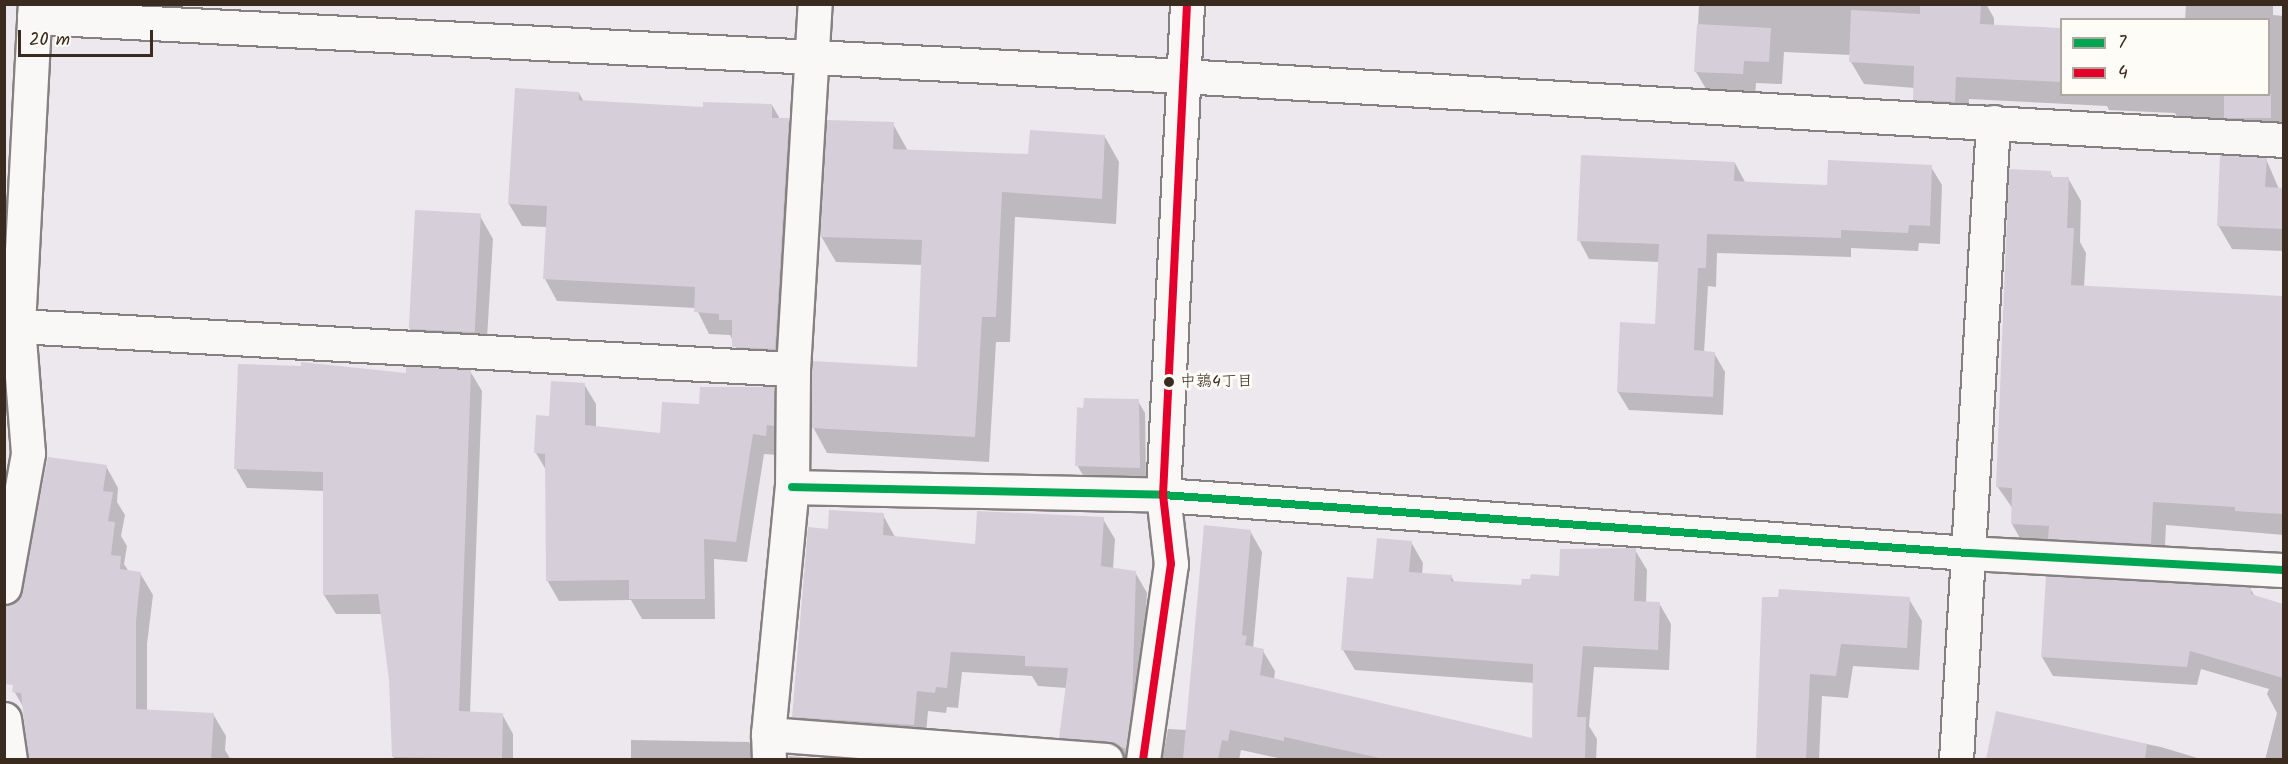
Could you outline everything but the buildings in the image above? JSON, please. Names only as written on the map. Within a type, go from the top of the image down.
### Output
[{"type":"street","points":[[815,4],[793,369],[792,487],[769,747],[1106,759]]},
{"type":"street","points":[[1143,759],[1171,564],[1163,495],[1186,4]]},
{"type":"street","points":[[4,587],[28,453],[18,326],[35,11],[1993,122],[2283,141]]},
{"type":"street","points":[[1956,759],[1993,122]]},
{"type":"street","points":[[18,326],[793,369]]},
{"type":"street","points":[[792,487],[1163,495],[1969,553],[2283,570]]},
{"type":"street","points":[[4,719],[10,759]]},
{"type":"transit line","name":"4","points":[[1143,760],[1171,564],[1163,495],[1187,4]]},
{"type":"transit line","name":"7","points":[[792,487],[1163,495],[1969,553],[2284,570]]},
{"type":"place","name":"中鶉4丁目","points":[[1169,382]]}]
